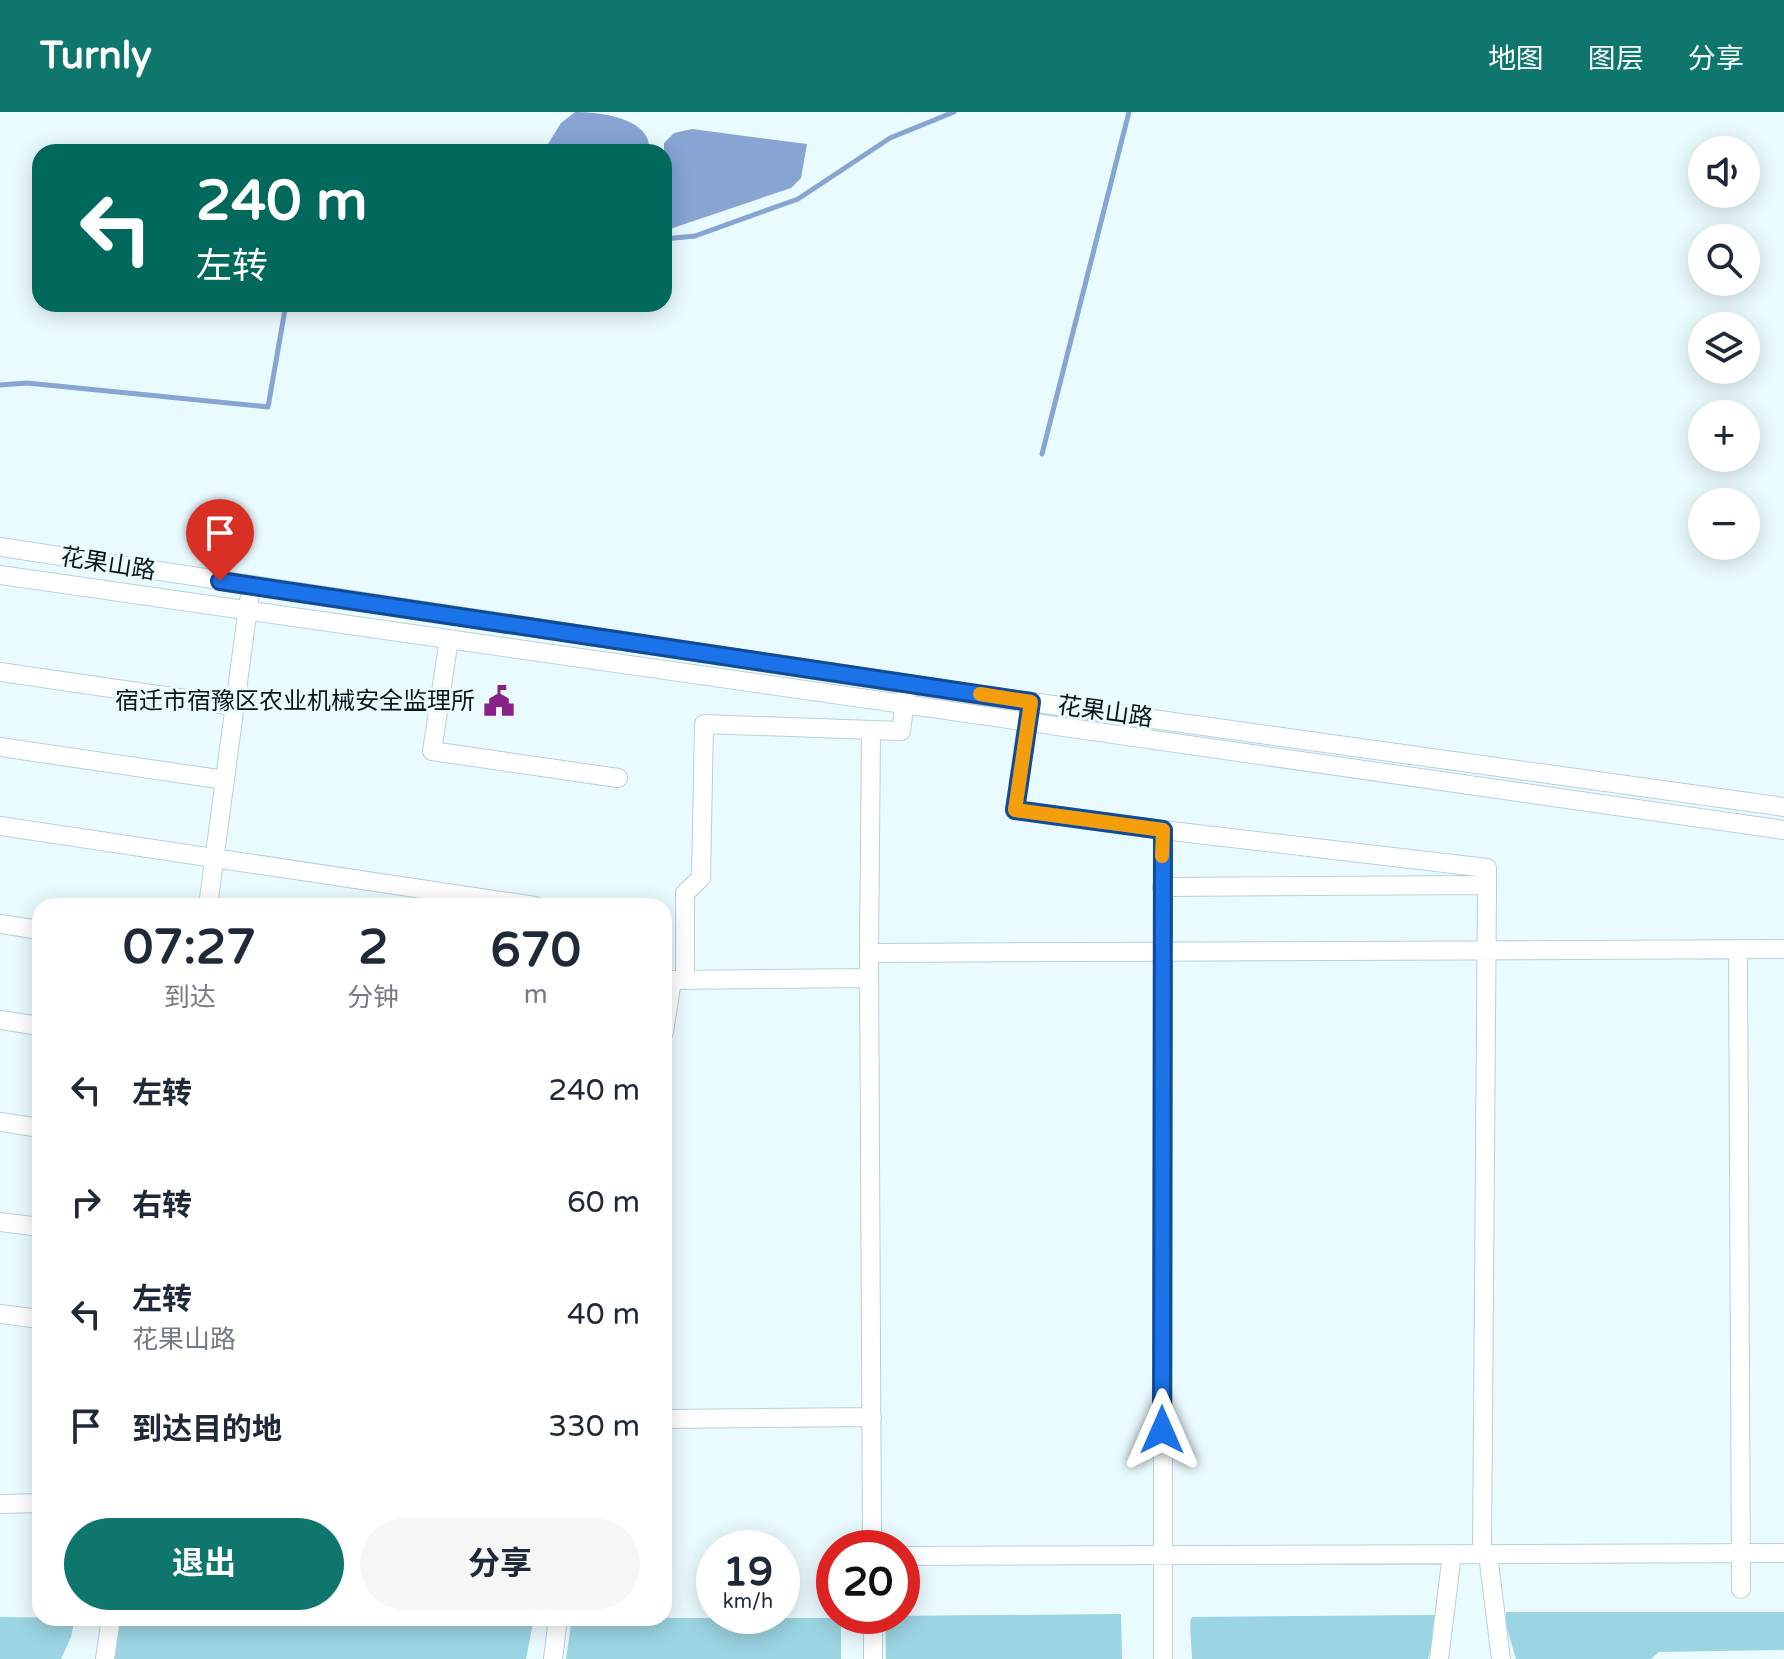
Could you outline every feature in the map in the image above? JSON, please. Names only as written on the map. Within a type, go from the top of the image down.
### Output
[{"type":"street","name":"花果山路","points":[[0,547],[907,684],[1784,807]]},
{"type":"street","name":"花果山路","points":[[0,575],[1784,830]]},
{"type":"street","points":[[209,898],[251,586]]},
{"type":"street","points":[[449,639],[432,751],[618,778]]},
{"type":"street","points":[[0,672],[234,706]]},
{"type":"street","points":[[685,980],[685,893],[701,878],[704,724],[901,731],[907,684]]},
{"type":"street","points":[[1031,702],[1015,810],[1487,868],[1485,1554],[1501,1659]]},
{"type":"street","points":[[871,730],[872,1530]]},
{"type":"street","points":[[0,747],[225,780]]},
{"type":"street","points":[[1163,830],[1163,1659]]},
{"type":"street","points":[[1,833],[214,858],[482,898]]},
{"type":"street","points":[[1162,887],[1487,885]]},
{"type":"street","points":[[0,924],[32,929]]},
{"type":"street","points":[[869,953],[1784,949]]},
{"type":"street","points":[[1738,950],[1741,1589]]},
{"type":"street","points":[[672,980],[869,978]]},
{"type":"street","points":[[0,1020],[32,1025]]},
{"type":"street","points":[[0,1122],[32,1127]]},
{"type":"street","points":[[0,1222],[32,1226]]},
{"type":"street","points":[[0,1314],[32,1318]]},
{"type":"street","points":[[672,1419],[872,1417]]},
{"type":"street","points":[[0,1504],[32,1503]]},
{"type":"street","points":[[920,1556],[1784,1553]]},
{"type":"street","points":[[1439,1659],[1452,1554]]},
{"type":"street","points":[[105,1659],[110,1626]]},
{"type":"street","points":[[553,1659],[557,1626]]},
{"type":"street","points":[[873,1634],[873,1659]]},
{"type":"shaded area","points":[[575,112],[623,119],[643,131],[648,144],[548,144],[561,123]]},
{"type":"shaded area","points":[[692,129],[807,144],[801,178],[791,188],[672,228],[672,144],[664,143],[674,133]]},
{"type":"shaded area","points":[[1506,1612],[1784,1612],[1784,1650],[1659,1652],[1651,1659],[1516,1659],[1506,1625]]},
{"type":"shaded area","points":[[1121,1614],[1122,1659],[886,1659],[885,1634],[920,1634],[920,1616]]},
{"type":"shaded area","points":[[1435,1615],[1438,1622],[1428,1659],[1192,1659],[1192,1617]]},
{"type":"shaded area","points":[[0,1617],[32,1617],[32,1626],[73,1626],[61,1659],[0,1659]]},
{"type":"shaded area","points":[[672,1618],[696,1618],[696,1634],[800,1634],[800,1618],[816,1618],[816,1634],[841,1634],[841,1659],[566,1659],[571,1626],[672,1626]]},
{"type":"shaded area","points":[[115,1626],[532,1626],[526,1659],[114,1659]]},
{"type":"waterway","points":[[672,238],[695,236],[798,199],[890,138],[954,112]]},
{"type":"waterway","points":[[1042,454],[1129,112]]},
{"type":"waterway","points":[[0,385],[27,383],[268,407],[285,312]]},
{"type":"slow traffic","points":[[980,694],[1031,702],[1015,810],[1163,830],[1162,856]]},
{"type":"place","name":"宿迁市宿豫区农业机械安全监理所","points":[[499,701]]},
{"type":"route","points":[[220,581],[1031,702],[1015,810],[1163,830],[1162,1430]]}]
